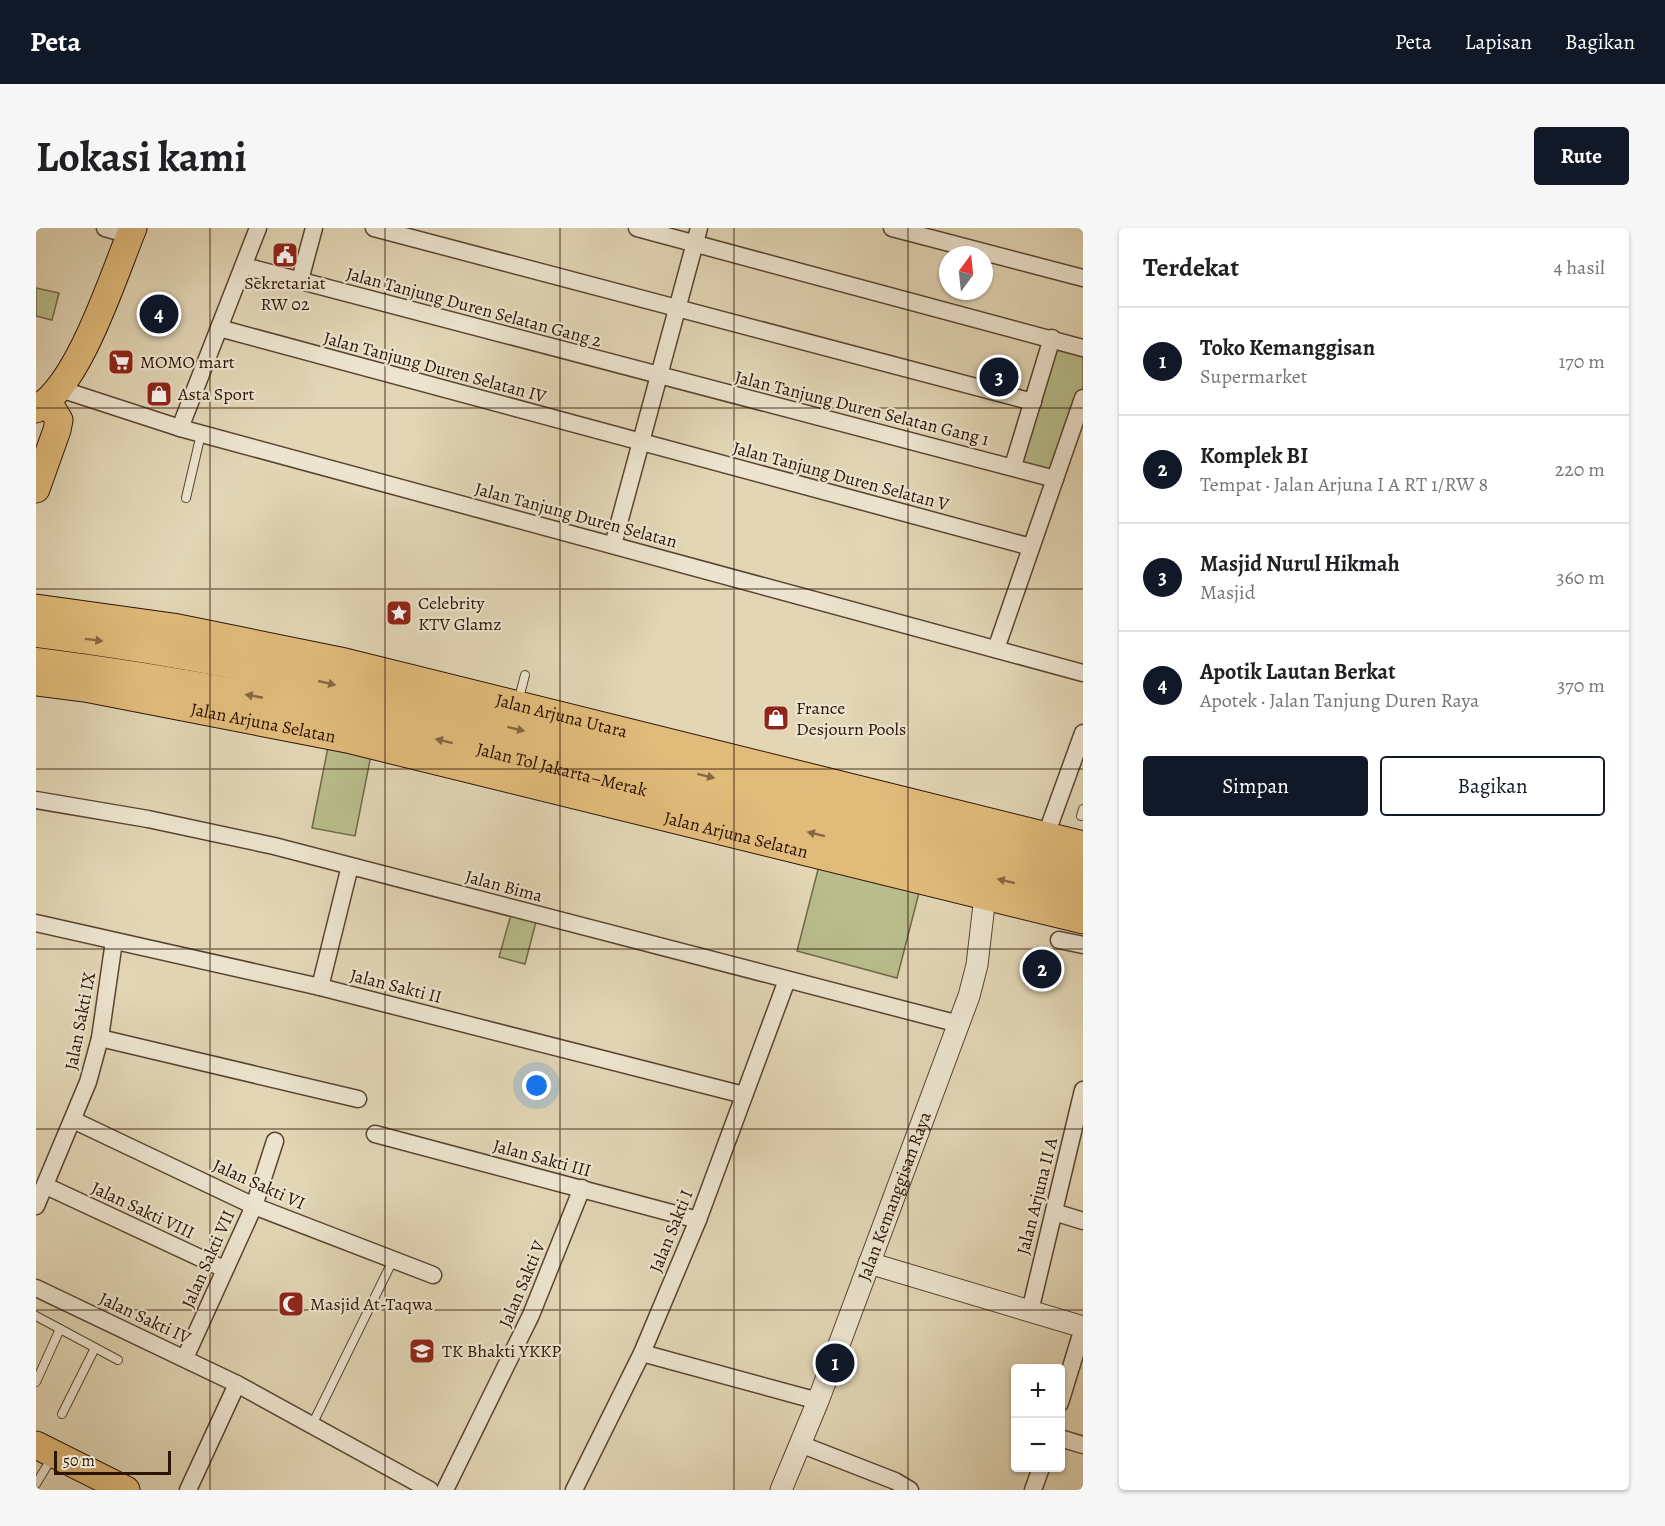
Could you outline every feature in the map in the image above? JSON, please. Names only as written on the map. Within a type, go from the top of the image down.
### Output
[{"type":"highway","name":"Jalan Tol Jakarta–Merak","points":[[36,633],[116,642],[260,668],[341,686],[1083,869]]},
{"type":"highway","name":"Jalan Tol Jakarta–Merak","points":[[36,663],[112,672],[245,695],[335,714],[1083,899]]},
{"type":"main road","points":[[36,489],[57,430],[58,420],[43,399],[87,335],[123,230]]},
{"type":"main road","name":"Jalan Arjuna Utara","points":[[36,608],[173,627],[345,662],[1083,845]]},
{"type":"main road","name":"Jalan Arjuna Selatan","points":[[36,682],[117,694],[347,739],[1083,920]]},
{"type":"main road","points":[[46,1456],[126,1490]]},
{"type":"street","points":[[180,428],[258,228]]},
{"type":"street","points":[[300,280],[314,228]]},
{"type":"street","points":[[374,228],[676,310],[1033,402]]},
{"type":"street","points":[[637,228],[697,235],[1083,348]]},
{"type":"street","points":[[892,228],[1083,278]]},
{"type":"street","points":[[613,545],[697,235]]},
{"type":"street","name":"Jalan Tanjung Duren Selatan Gang 2","points":[[244,266],[658,377]]},
{"type":"street","name":"Jalan Tanjung Duren Selatan IV","points":[[219,328],[641,443]]},
{"type":"street","points":[[1013,466],[1052,338]]},
{"type":"street","name":"Jalan Tanjung Duren Selatan Gang 1","points":[[658,377],[1013,466],[1055,479]]},
{"type":"street","points":[[996,649],[1083,398]]},
{"type":"street","name":"Jalan Tanjung Duren Selatan","points":[[43,399],[180,428],[1083,674]]},
{"type":"street","name":"Jalan Tanjung Duren Selatan V","points":[[641,443],[1031,547]]},
{"type":"street","points":[[1046,836],[1083,733]]},
{"type":"street","name":"Jalan Bima","points":[[36,800],[159,821],[350,866],[959,1024]]},
{"type":"street","points":[[320,987],[350,866]]},
{"type":"street","name":"Jalan Kemanggisan Raya","points":[[781,1490],[818,1401],[959,1024],[976,965],[985,896]]},
{"type":"street","name":"Jalan Sakti II","points":[[36,922],[320,987],[744,1095]]},
{"type":"street","points":[[1059,940],[1083,945]]},
{"type":"street","name":"Jalan Sakti IX","points":[[36,1206],[88,1082],[100,1038],[114,941]]},
{"type":"street","name":"Jalan Sakti I","points":[[574,1490],[642,1353],[698,1220],[787,980]]},
{"type":"street","points":[[100,1038],[358,1099]]},
{"type":"street","name":"Jalan Arjuna II A","points":[[1030,1311],[1080,1119],[1083,1090]]},
{"type":"street","name":"Jalan Sakti VI","points":[[73,1120],[254,1206],[433,1275]]},
{"type":"street","name":"Jalan Sakti III","points":[[375,1134],[698,1220]]},
{"type":"street","name":"Jalan Sakti VII","points":[[185,1358],[254,1206],[275,1141]]},
{"type":"street","name":"Jalan Sakti VIII","points":[[46,1185],[224,1269]]},
{"type":"street","name":"Jalan Sakti V","points":[[445,1490],[531,1315],[582,1188]]},
{"type":"street","points":[[1054,1212],[1083,1221]]},
{"type":"street","points":[[869,1263],[1083,1328],[1065,1386]]},
{"type":"street","name":"Jalan Sakti IV","points":[[36,1288],[237,1384],[430,1490]]},
{"type":"street","points":[[642,1353],[818,1401]]},
{"type":"street","points":[[188,1490],[237,1384]]},
{"type":"street","points":[[1065,1440],[1083,1445]]},
{"type":"street","points":[[800,1444],[895,1481],[910,1490]]},
{"type":"street","points":[[1033,1490],[1039,1472]]},
{"type":"lane","points":[[186,498],[201,434]]},
{"type":"lane","points":[[517,705],[525,675]]},
{"type":"lane","points":[[312,1425],[393,1260]]},
{"type":"lane","points":[[36,1316],[118,1360]]},
{"type":"lane","points":[[36,1382],[60,1329]]},
{"type":"lane","points":[[62,1414],[95,1348]]},
{"type":"lane","points":[[36,1484],[46,1456]]},
{"type":"green space","points":[[36,288],[59,293],[52,320],[36,316]]},
{"type":"green space","points":[[1053,340],[1083,349],[1083,410],[1059,477],[1015,465]]},
{"type":"green space","points":[[330,737],[373,745],[355,836],[312,828]]},
{"type":"green space","points":[[821,858],[921,885],[897,978],[797,951]]},
{"type":"green space","points":[[512,911],[537,918],[525,964],[499,957]]},
{"type":"place","name":"Sekretariat RW 02","points":[[285,255]]},
{"type":"place","name":"Apotik Lautan Berkat","points":[[159,314]]},
{"type":"place","name":"MOMO mart","points":[[121,362]]},
{"type":"place","name":"Masjid Nurul Hikmah","points":[[999,377]]},
{"type":"place","name":"Asta Sport","points":[[159,394]]},
{"type":"place","name":"Celebrity KTV Glamz","points":[[399,613]]},
{"type":"place","name":"France Desjourn Pools","points":[[776,718]]},
{"type":"place","name":"Komplek BI","points":[[1042,969]]},
{"type":"place","name":"Masjid At-Taqwa","points":[[291,1304]]},
{"type":"place","name":"TK Bhakti YKKP","points":[[422,1351]]},
{"type":"place","name":"Toko Kemanggisan","points":[[835,1363]]}]
